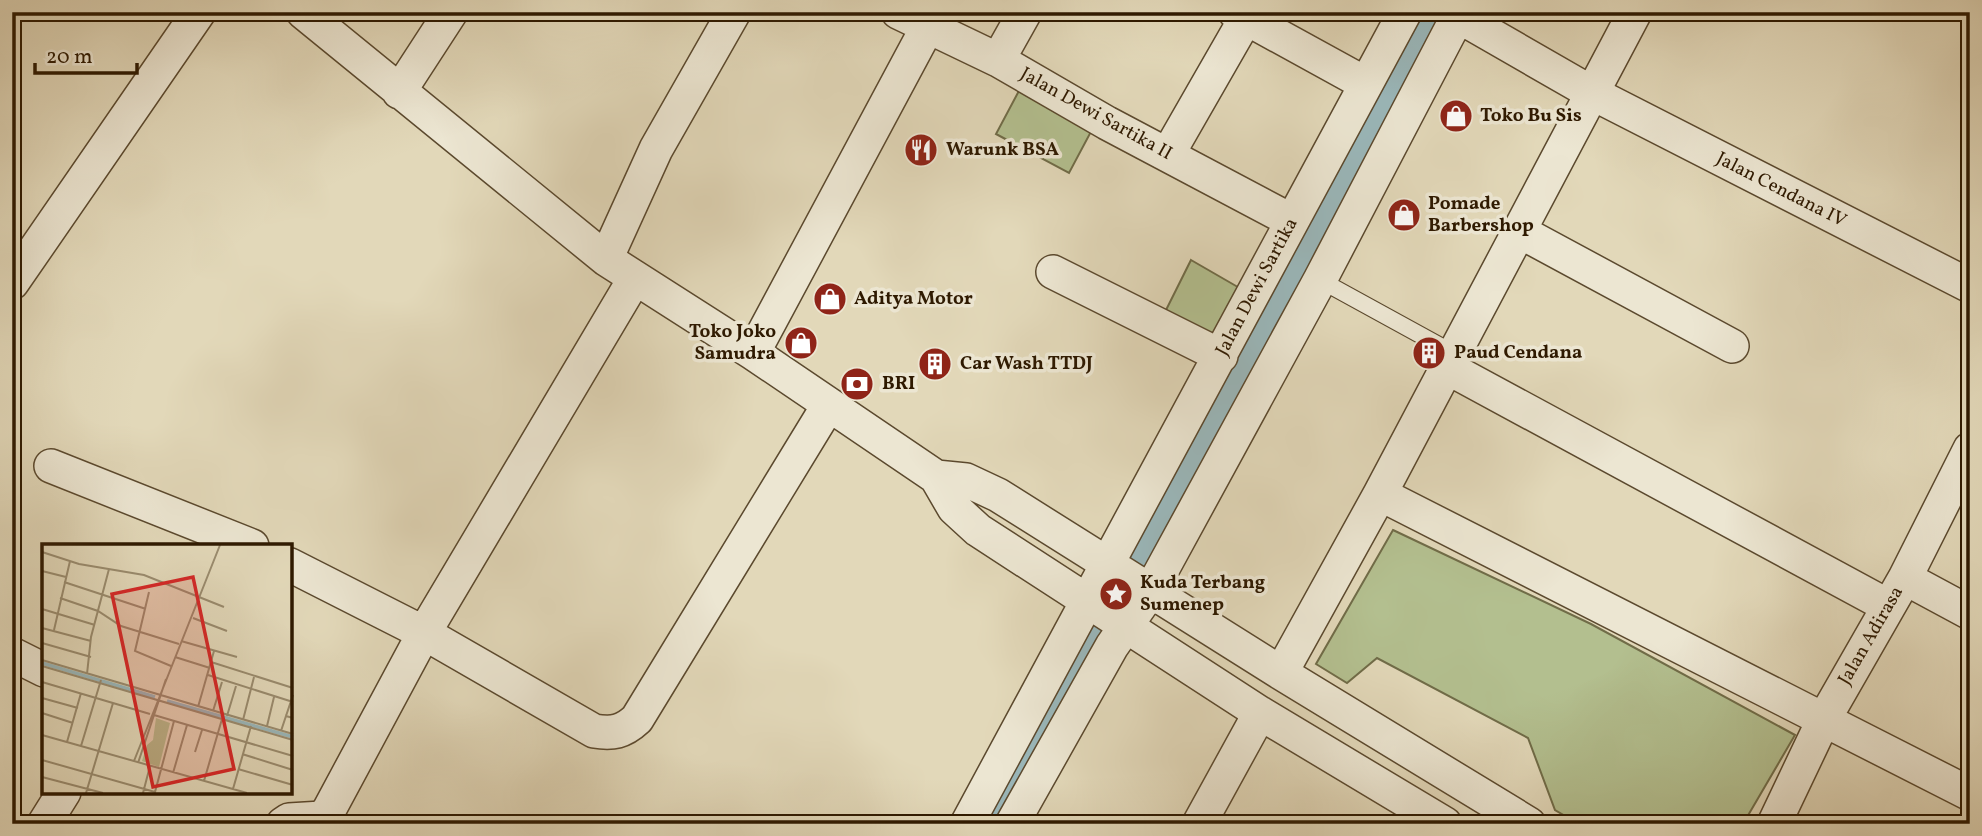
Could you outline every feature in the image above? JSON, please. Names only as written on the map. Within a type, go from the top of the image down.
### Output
[{"type":"street","points":[[12,283],[199,12]]},
{"type":"street","points":[[303,12],[606,259],[753,353],[936,477],[954,508],[978,530],[1260,713],[1444,824]]},
{"type":"street","points":[[398,92],[451,12]]},
{"type":"street","points":[[606,259],[656,149],[734,12]]},
{"type":"street","name":"Jalan Dewi Sartika II","points":[[898,12],[999,60],[1292,220]]},
{"type":"street","points":[[999,60],[1025,12]]},
{"type":"street","name":"Jalan Dewi Sartika","points":[[967,824],[1405,12]]},
{"type":"street","points":[[1281,673],[1452,361],[1635,12]]},
{"type":"street","points":[[1012,824],[1125,625],[1151,590],[1321,280],[1459,14]]},
{"type":"street","name":"Jalan Cendana IV","points":[[1459,14],[1592,93],[1970,286]]},
{"type":"street","points":[[1168,154],[1240,15],[1366,84]]},
{"type":"street","points":[[753,353],[927,27]]},
{"type":"street","points":[[1519,231],[1732,346]]},
{"type":"street","points":[[1053,272],[1220,356]]},
{"type":"street","points":[[283,824],[289,820],[322,818],[329,810],[424,634],[635,278]]},
{"type":"street","points":[[1452,361],[1888,606]]},
{"type":"street","points":[[292,566],[424,634],[594,731],[610,733],[626,730],[637,719],[828,406]]},
{"type":"street","name":"Jalan Adirasa","points":[[1776,823],[1823,721],[1905,578],[1970,449]]},
{"type":"street","points":[[51,466],[208,537],[246,544]]},
{"type":"street","points":[[936,477],[966,480],[987,490],[1110,563],[1281,673],[1529,824]]},
{"type":"street","points":[[1380,495],[1970,794]]},
{"type":"street","points":[[1905,578],[1970,613]]},
{"type":"street","points":[[12,654],[42,669]]},
{"type":"street","points":[[1199,824],[1260,713]]},
{"type":"street","points":[[44,824],[63,794]]},
{"type":"lane","points":[[1321,280],[1452,361]]},
{"type":"green space","points":[[1021,87],[1094,126],[1069,173],[996,134]]},
{"type":"green space","points":[[1191,260],[1243,290],[1213,343],[1162,318]]},
{"type":"green space","points":[[1393,530],[1591,624],[1795,735],[1743,824],[1579,824],[1555,810],[1528,738],[1377,658],[1347,683],[1316,664]]},
{"type":"waterway","points":[[1140,561],[1427,12]]},
{"type":"waterway","points":[[995,824],[1100,630]]},
{"type":"place","name":"Toko Bu Sis","points":[[1456,116]]},
{"type":"place","name":"Warunk BSA","points":[[921,150]]},
{"type":"place","name":"Pomade Barbershop","points":[[1404,215]]},
{"type":"place","name":"Aditya Motor","points":[[830,299]]},
{"type":"place","name":"Toko Joko Samudra","points":[[801,343]]},
{"type":"place","name":"Paud Cendana","points":[[1429,353]]},
{"type":"place","name":"Car Wash TTDJ","points":[[935,364]]},
{"type":"place","name":"BRI","points":[[857,384]]},
{"type":"place","name":"Kuda Terbang Sumenep","points":[[1116,594]]}]
